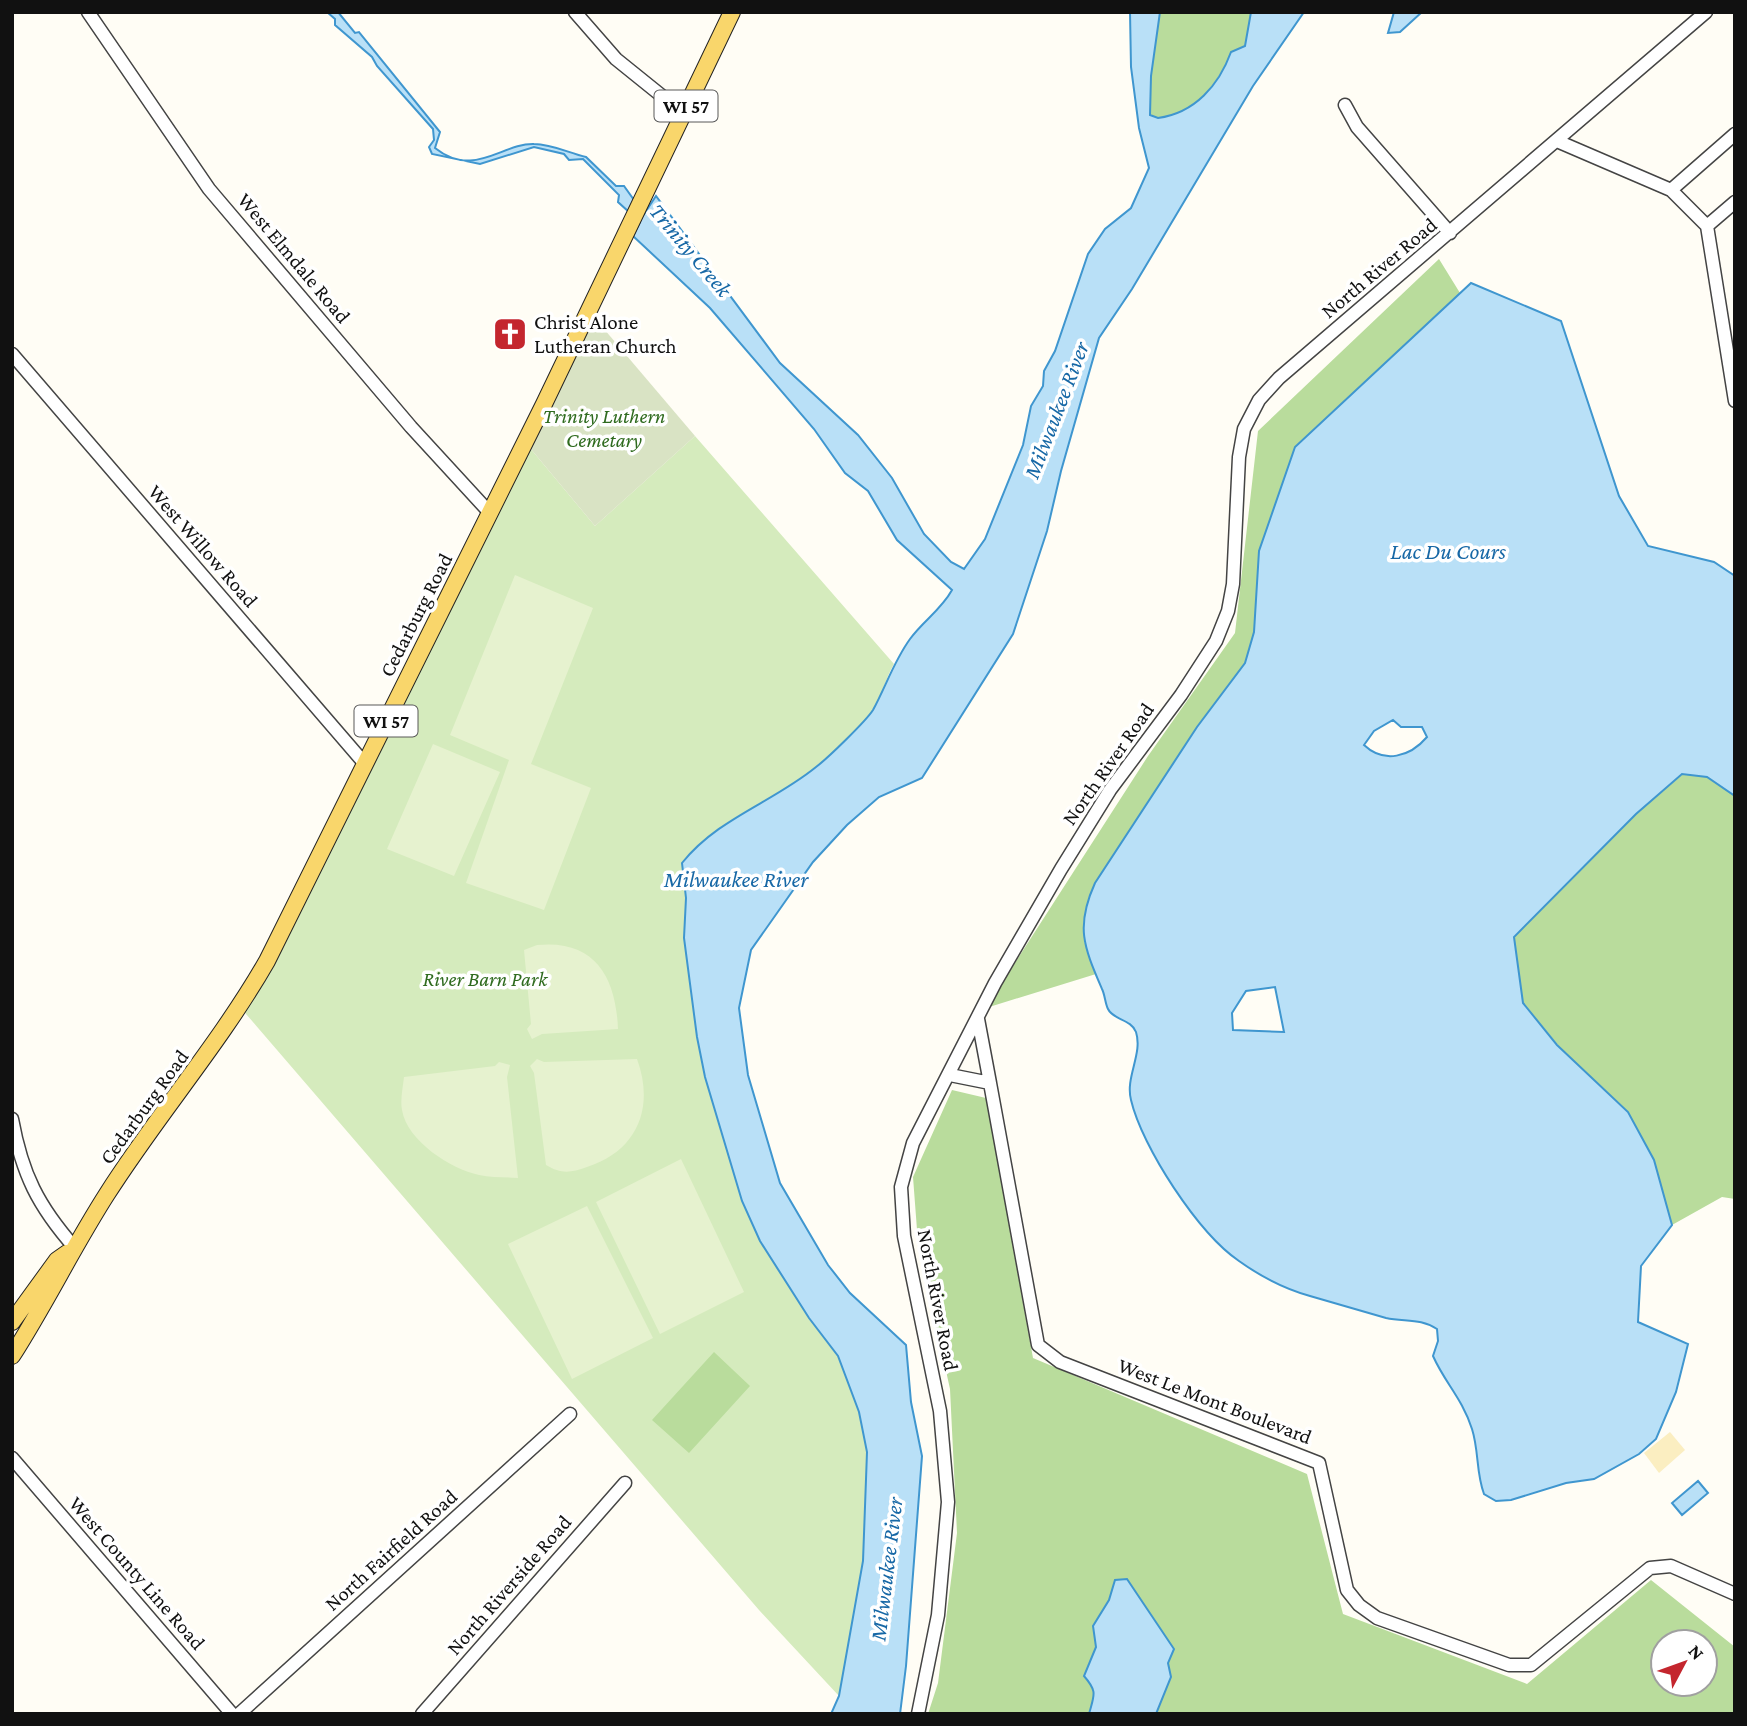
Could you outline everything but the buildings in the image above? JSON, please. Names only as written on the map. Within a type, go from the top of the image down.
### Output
[{"type":"main road","name":"Cedarburg Road","points":[[12,1356],[45,1305],[108,1193],[240,1007],[274,948],[490,513],[732,12]]},
{"type":"main road","name":"Cedarburg Road","points":[[12,1322],[57,1260],[75,1248]]},
{"type":"street","name":"West Elmdale Road","points":[[88,12],[209,189],[411,427],[490,513]]},
{"type":"street","points":[[575,12],[616,59],[683,113]]},
{"type":"street","name":"North River Road","points":[[918,1714],[938,1615],[948,1502],[940,1411],[904,1236],[901,1187],[913,1143],[1016,945],[1061,869],[1110,790],[1203,662],[1222,628],[1233,584],[1239,457],[1244,429],[1259,400],[1279,378],[1706,12]]},
{"type":"street","points":[[1345,106],[1357,127],[1450,233]]},
{"type":"street","points":[[1671,190],[1735,134]]},
{"type":"street","points":[[1557,141],[1671,190],[1707,226],[1735,400]]},
{"type":"street","points":[[1707,226],[1735,202]]},
{"type":"street","name":"West Willow Road","points":[[12,354],[365,764]]},
{"type":"street","name":"West Le Mont Boulevard","points":[[978,1019],[1038,1345],[1060,1362],[1319,1463],[1348,1590],[1359,1605],[1377,1618],[1473,1653],[1509,1665],[1531,1665],[1650,1568],[1671,1566],[1735,1594]]},
{"type":"street","points":[[950,1075],[990,1083]]},
{"type":"street","points":[[12,1119],[18,1150],[31,1188],[50,1221],[75,1248]]},
{"type":"street","name":"North Fairfield Road","points":[[239,1714],[570,1414]]},
{"type":"street","name":"West County Line Road","points":[[12,1458],[233,1714]]},
{"type":"street","name":"North Riverside Road","points":[[422,1714],[625,1483]]},
{"type":"green space","points":[[1160,12],[1251,12],[1245,47],[1231,52],[1219,76],[1200,99],[1176,115],[1163,118],[1150,116],[1151,76]]},
{"type":"green space","points":[[1439,259],[1460,293],[1295,447],[1259,551],[1254,632],[1245,663],[1197,727],[1095,883],[1084,941],[1096,974],[986,1008],[1148,756],[1235,633],[1258,431]]},
{"type":"green space","name":"Trinity Luthern Cemetary","points":[[587,309],[695,436],[595,526],[525,442]]},
{"type":"green space","name":"River Barn Park","points":[[695,436],[894,664],[871,713],[838,748],[783,791],[713,833],[682,863],[686,898],[684,938],[697,1037],[705,1077],[742,1201],[760,1241],[809,1318],[838,1356],[859,1412],[867,1452],[863,1561],[839,1696],[759,1610],[240,1007],[525,442],[595,526]]},
{"type":"green space","points":[[515,575],[593,608],[531,764],[591,788],[544,910],[466,883],[509,760],[450,735]]},
{"type":"green space","points":[[433,744],[500,772],[454,876],[387,849]]},
{"type":"green space","points":[[1683,774],[1707,777],[1735,796],[1735,1199],[1722,1197],[1672,1225],[1654,1160],[1523,1003],[1514,937],[1636,814]]},
{"type":"green space","points":[[537,945],[574,948],[599,965],[613,993],[618,1029],[542,1034],[532,1039],[527,1029],[531,1024],[524,950]]},
{"type":"green space","points":[[537,1059],[544,1062],[637,1059],[644,1094],[638,1125],[630,1139],[604,1160],[587,1167],[566,1172],[546,1165],[534,1073],[530,1066]]},
{"type":"green space","points":[[499,1062],[510,1065],[507,1077],[518,1178],[479,1175],[444,1160],[421,1143],[412,1132],[402,1110],[404,1077],[495,1066]]},
{"type":"green space","points":[[952,1090],[986,1098],[1033,1358],[1307,1474],[1343,1614],[1527,1684],[1651,1580],[1711,1628],[1649,1628],[1649,1698],[1719,1698],[1719,1634],[1735,1647],[1735,1714],[928,1714],[938,1683],[957,1533],[950,1389],[918,1243],[913,1177]]},
{"type":"green space","points":[[681,1159],[744,1292],[660,1334],[596,1202]]},
{"type":"green space","points":[[587,1206],[653,1338],[572,1379],[508,1244]]},
{"type":"green space","points":[[714,1352],[750,1386],[689,1453],[652,1420]]},
{"type":"sand","points":[[1670,1432],[1685,1450],[1659,1473],[1644,1453]]},
{"type":"water","name":"Milwaukee River","points":[[327,12],[338,12],[355,33],[359,32],[440,132],[435,148],[449,157],[475,160],[522,145],[547,145],[586,157],[616,186],[624,186],[644,214],[656,196],[780,363],[858,435],[892,478],[924,534],[951,562],[964,569],[985,539],[1023,445],[1031,406],[1043,386],[1044,371],[1055,351],[1088,254],[1105,229],[1131,208],[1149,168],[1139,128],[1131,67],[1130,12],[1160,12],[1151,76],[1150,115],[1158,118],[1183,110],[1204,96],[1220,76],[1231,52],[1245,46],[1251,12],[1304,12],[1253,86],[1132,289],[1099,338],[1047,531],[1013,634],[922,778],[879,797],[847,825],[813,862],[751,950],[739,1008],[748,1075],[780,1183],[828,1265],[850,1293],[906,1345],[911,1402],[922,1456],[900,1714],[831,1714],[839,1696],[863,1561],[867,1452],[859,1412],[838,1356],[809,1318],[760,1241],[742,1201],[705,1077],[697,1037],[684,938],[686,898],[682,863],[712,834],[816,767],[855,730],[873,710],[904,647],[943,604],[952,590],[897,540],[868,491],[845,473],[814,429],[710,308],[633,236],[640,222],[618,202],[619,195],[583,159],[569,160],[564,154],[534,147],[480,164],[432,154],[429,147],[434,140],[433,129],[372,57],[335,25],[335,19]]},
{"type":"water","points":[[1394,12],[1422,12],[1400,32],[1388,33]]},
{"type":"water","name":"Lac Du Cours","points":[[1471,283],[1561,321],[1619,496],[1648,546],[1714,562],[1735,576],[1735,796],[1707,777],[1682,774],[1636,814],[1514,937],[1523,1003],[1557,1045],[1628,1112],[1654,1160],[1672,1225],[1641,1266],[1638,1322],[1688,1344],[1676,1392],[1656,1439],[1639,1454],[1594,1479],[1566,1483],[1511,1500],[1496,1501],[1484,1494],[1472,1429],[1433,1356],[1438,1341],[1437,1329],[1419,1322],[1367,1313],[1273,1282],[1247,1267],[1223,1248],[1190,1210],[1159,1164],[1137,1119],[1130,1091],[1138,1040],[1136,1032],[1130,1024],[1110,1013],[1084,937],[1085,912],[1095,883],[1197,727],[1245,663],[1254,632],[1259,551],[1295,447]],"holes":[[[1393,720],[1401,727],[1422,727],[1427,737],[1413,749],[1397,756],[1380,755],[1364,745],[1374,731]],[[1275,987],[1284,1032],[1233,1030],[1232,1013],[1246,991]]]},
{"type":"water","points":[[1698,1481],[1708,1493],[1682,1515],[1672,1503]]},
{"type":"water","points":[[1127,1579],[1174,1649],[1168,1663],[1171,1677],[1156,1714],[1089,1714],[1094,1694],[1084,1676],[1096,1647],[1093,1626],[1109,1600],[1115,1580]]},
{"type":"place","name":"Christ Alone Lutheran Church","points":[[510,334]]},
{"type":"water label","name":"Trinity Creek","points":[[691,250]]}]
